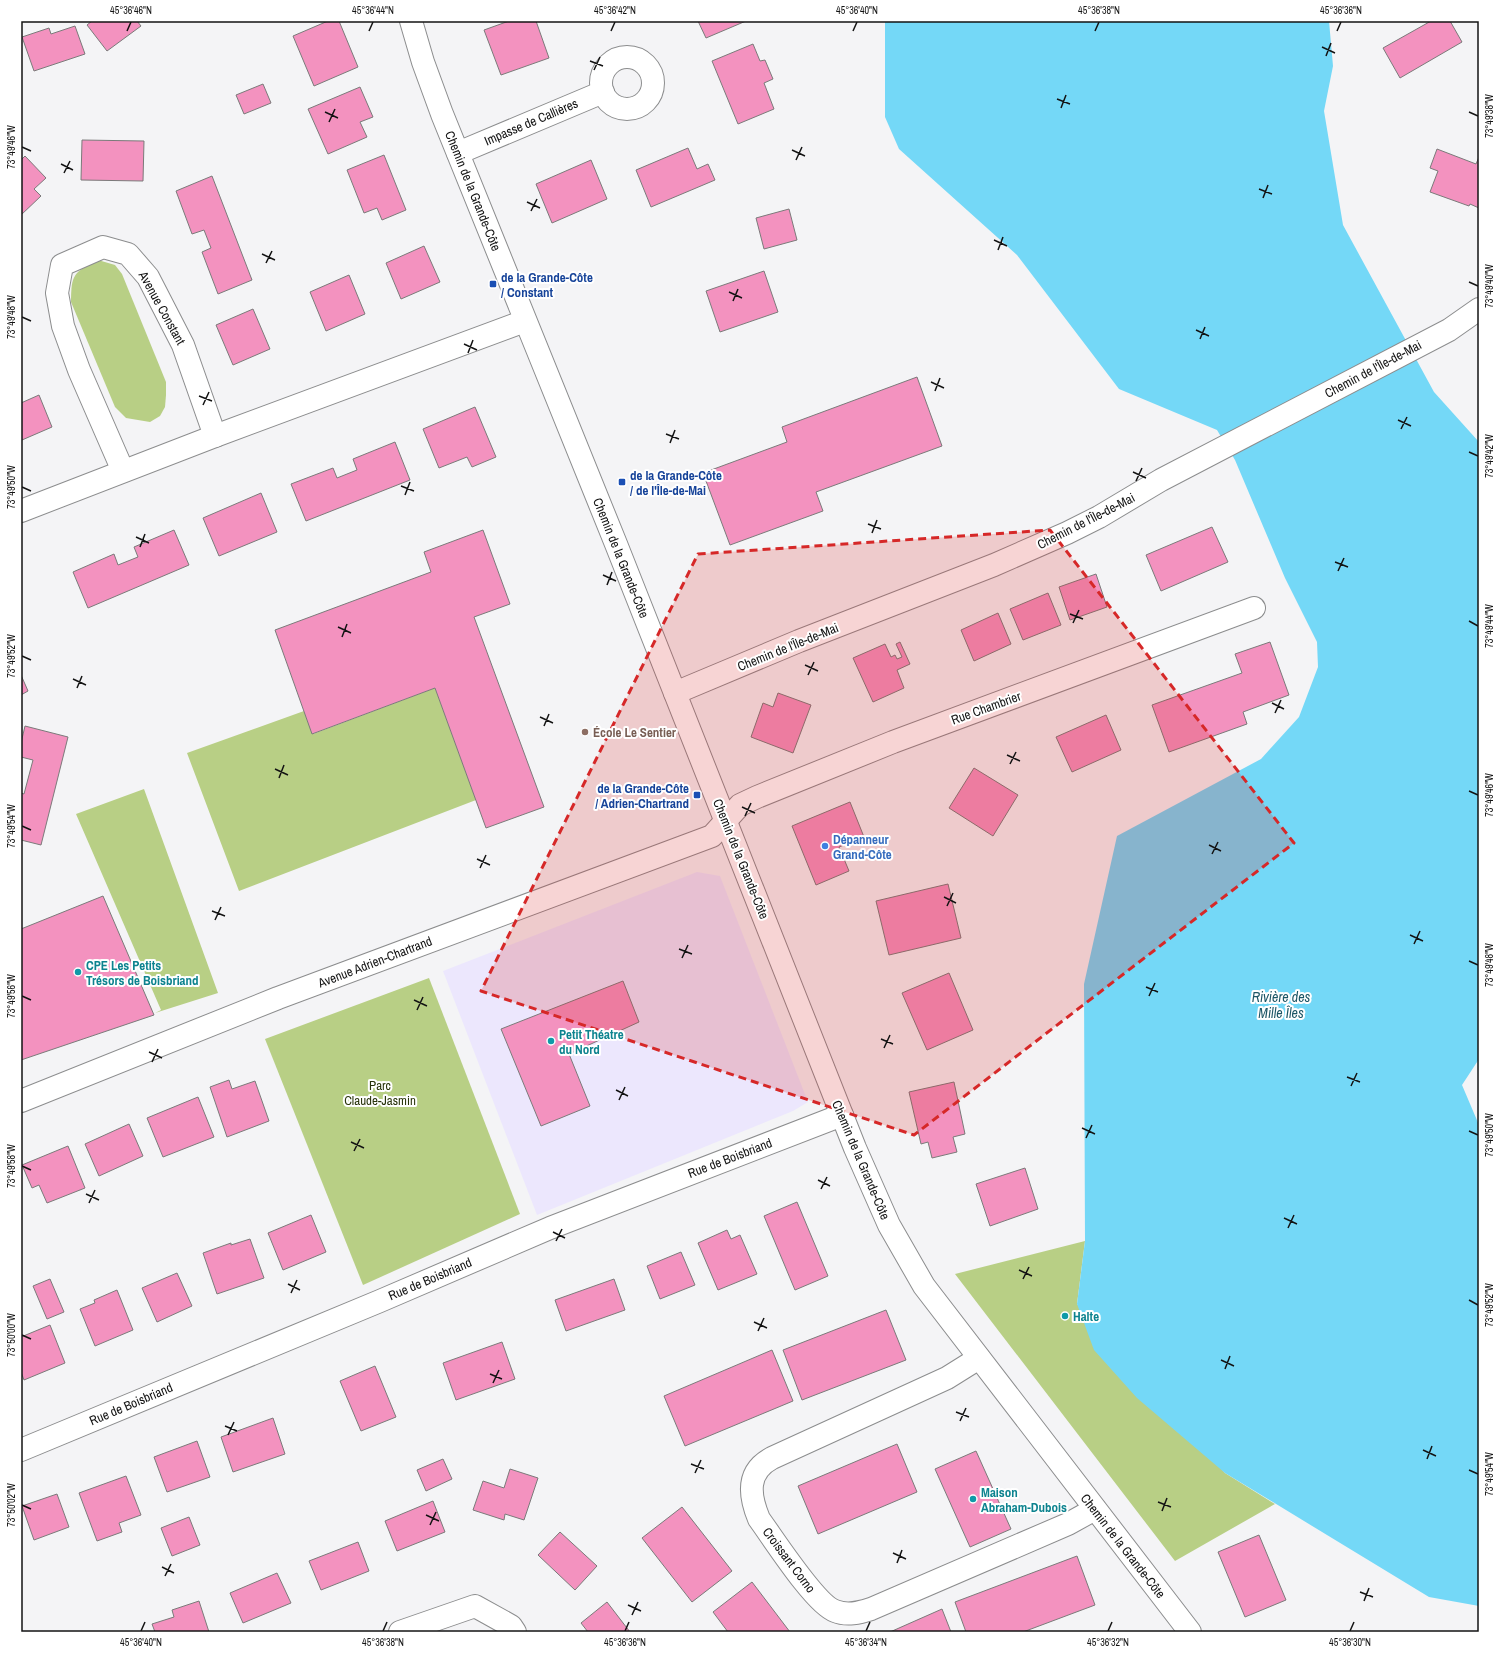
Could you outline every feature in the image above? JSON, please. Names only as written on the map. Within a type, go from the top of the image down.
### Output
[{"type":"street","name":"Chemin de la Grande-Côte","points":[[411,21],[432,86],[458,153],[878,1203],[901,1247],[924,1286],[1190,1632]]},
{"type":"street","name":"Impasse de Callières","points":[[458,153],[603,92]]},
{"type":"street","name":"Avenue Constant","points":[[124,471],[79,370],[65,333],[57,293],[62,265],[103,247],[128,254],[148,277],[183,345],[215,436]]},
{"type":"street","name":"Chemin de l'Île-de-Mai","points":[[675,693],[1055,539],[1100,517],[1161,480],[1462,322],[1479,309]]},
{"type":"street","points":[[21,511],[215,436],[525,321]]},
{"type":"street","name":"Rue Chambrier","points":[[726,821],[740,805],[850,759],[1254,608]]},
{"type":"street","name":"Avenue Adrien-Chartrand","points":[[21,1100],[278,998],[712,836],[726,821]]},
{"type":"street","name":"Rue de Boisbriand","points":[[21,1450],[550,1228],[842,1115]]},
{"type":"street","name":"Croissant Corno","points":[[979,1358],[952,1376],[772,1458],[764,1462],[758,1468],[754,1476],[751,1491],[759,1519],[810,1589],[820,1600],[834,1611],[842,1613],[857,1613],[999,1555],[1068,1524],[1095,1509]]},
{"type":"street","points":[[400,1632],[475,1606],[511,1626],[515,1632]]},
{"type":"highlighted area","points":[[1050,530],[1294,843],[914,1135],[481,991],[698,554]]},
{"type":"shaded area","points":[[697,872],[720,876],[808,1102],[793,1111],[537,1215],[443,971]]},
{"type":"green space","points":[[98,260],[115,265],[122,274],[166,382],[165,407],[160,416],[150,422],[126,418],[115,407],[71,302],[72,285],[76,275],[79,271]]},
{"type":"green space","points":[[435,688],[476,800],[239,891],[187,753],[304,711],[313,734]]},
{"type":"green space","points":[[144,789],[218,993],[155,1013],[161,1010],[76,814]]},
{"type":"green space","name":"Parc Claude-Jasmin","points":[[429,978],[520,1214],[363,1285],[265,1039]]},
{"type":"green space","points":[[1085,1241],[1077,1304],[1225,1473],[1275,1504],[1175,1561],[955,1274]]},
{"type":"water","name":"Rivière des Mille Îles","points":[[885,21],[1329,21],[1333,66],[1324,111],[1343,225],[1434,392],[1479,442],[1479,1059],[1462,1085],[1479,1125],[1479,1606],[1429,1597],[1225,1473],[1137,1398],[1094,1350],[1077,1304],[1085,1241],[1084,984],[1117,836],[1261,759],[1299,717],[1318,667],[1317,642],[1285,578],[1235,460],[1217,430],[1119,389],[1017,255],[899,149],[885,117]]},
{"type":"building","points":[[92,21],[137,21],[141,26],[107,51],[87,25]]},
{"type":"building","points":[[328,21],[339,21],[358,67],[314,86],[293,36]]},
{"type":"building","points":[[509,21],[536,21],[549,58],[501,75],[484,30]]},
{"type":"building","points":[[698,21],[746,21],[706,38]]},
{"type":"building","points":[[1431,21],[1450,21],[1462,42],[1400,78],[1383,48]]},
{"type":"building","points":[[75,26],[85,54],[34,71],[22,37],[49,28],[51,34]]},
{"type":"building","points":[[753,44],[760,61],[765,60],[773,79],[764,83],[774,109],[738,124],[712,61]]},
{"type":"building","points":[[263,84],[271,103],[244,114],[236,95]]},
{"type":"building","points":[[360,87],[373,117],[360,122],[367,137],[328,154],[308,109]]},
{"type":"building","points":[[82,140],[144,141],[143,181],[81,180]]},
{"type":"building","points":[[688,148],[697,169],[708,164],[715,180],[651,207],[636,170]]},
{"type":"building","points":[[1437,149],[1476,164],[1479,157],[1479,208],[1470,204],[1469,206],[1430,192],[1438,171],[1430,168]]},
{"type":"building","points":[[384,155],[406,210],[382,220],[377,208],[364,213],[347,170]]},
{"type":"building","points":[[25,156],[46,178],[34,189],[41,196],[21,215],[21,160]]},
{"type":"building","points":[[591,160],[607,199],[552,223],[536,184]]},
{"type":"building","points":[[212,176],[252,280],[218,294],[202,252],[211,248],[204,230],[192,234],[176,191]]},
{"type":"building","points":[[789,209],[797,240],[764,249],[756,218]]},
{"type":"building","points":[[424,246],[440,282],[401,299],[386,263]]},
{"type":"building","points":[[764,271],[778,312],[720,332],[706,291]]},
{"type":"building","points":[[349,275],[365,314],[326,331],[310,292]]},
{"type":"building","points":[[253,309],[270,349],[233,365],[216,325]]},
{"type":"building","points":[[917,377],[942,446],[816,492],[823,511],[730,545],[703,473],[787,442],[782,427]]},
{"type":"building","points":[[39,395],[52,427],[22,440],[21,403]]},
{"type":"building","points":[[475,407],[496,457],[472,467],[467,457],[439,468],[423,429]]},
{"type":"building","points":[[395,442],[410,480],[306,521],[291,484],[333,468],[337,478],[357,470],[353,459]]},
{"type":"building","points":[[261,493],[277,532],[219,556],[203,518]]},
{"type":"building","points":[[1212,527],[1228,562],[1161,591],[1146,555]]},
{"type":"building","points":[[174,530],[189,565],[88,608],[73,572],[114,554],[118,565],[138,557],[134,547]]},
{"type":"building","points":[[483,530],[510,604],[474,617],[544,807],[486,828],[435,688],[312,734],[275,630],[431,572],[424,552]]},
{"type":"building","points":[[1096,574],[1107,607],[1070,620],[1059,587]]},
{"type":"building","points":[[1048,593],[1061,625],[1023,640],[1010,609]]},
{"type":"building","points":[[998,613],[1011,644],[974,661],[961,630]]},
{"type":"building","points":[[900,642],[910,664],[897,670],[904,688],[873,702],[853,658],[885,644],[891,657],[895,655],[897,659],[902,657],[896,644]]},
{"type":"building","points":[[1270,642],[1289,695],[1243,712],[1247,724],[1169,752],[1152,705],[1242,673],[1235,654]]},
{"type":"building","points":[[21,675],[28,691],[21,695]]},
{"type":"building","points":[[778,693],[811,705],[793,753],[751,737],[763,703],[773,707]]},
{"type":"building","points":[[1106,715],[1121,750],[1072,772],[1056,737]]},
{"type":"building","points":[[25,726],[68,737],[41,845],[21,840],[21,793],[24,794],[33,760],[21,757],[21,743]]},
{"type":"building","points":[[974,768],[1018,795],[993,836],[949,808]]},
{"type":"building","points":[[850,802],[864,837],[839,847],[849,871],[816,885],[792,826]]},
{"type":"building","points":[[948,884],[961,938],[889,955],[876,901]]},
{"type":"building","name":"CPE Les Petits Trésors de Boisbriand","points":[[103,896],[154,1015],[21,1060],[21,929]]},
{"type":"building","points":[[949,973],[973,1030],[927,1050],[902,993]]},
{"type":"building","name":"Petit Théatre du Nord","points":[[623,981],[639,1022],[569,1054],[590,1106],[541,1126],[501,1029]]},
{"type":"building","points":[[229,1080],[232,1089],[255,1081],[269,1121],[227,1137],[210,1087]]},
{"type":"building","points":[[954,1082],[965,1134],[953,1137],[957,1152],[932,1158],[928,1142],[921,1144],[909,1092]]},
{"type":"building","points":[[198,1097],[214,1137],[163,1157],[147,1118]]},
{"type":"building","points":[[129,1124],[143,1156],[99,1176],[85,1144]]},
{"type":"building","points":[[68,1146],[85,1188],[47,1203],[39,1185],[32,1188],[22,1165]]},
{"type":"building","points":[[1025,1168],[1038,1209],[990,1226],[976,1184]]},
{"type":"building","points":[[797,1202],[828,1276],[795,1290],[764,1216]]},
{"type":"building","points":[[311,1215],[326,1252],[283,1270],[268,1233]]},
{"type":"building","points":[[727,1230],[731,1239],[740,1235],[757,1274],[718,1290],[698,1243]]},
{"type":"building","points":[[250,1239],[264,1278],[217,1294],[203,1253],[231,1243],[231,1245]]},
{"type":"building","points":[[681,1252],[695,1285],[660,1299],[647,1266]]},
{"type":"building","points":[[177,1273],[192,1306],[157,1322],[142,1288]]},
{"type":"building","points":[[50,1279],[64,1312],[47,1319],[33,1286]]},
{"type":"building","points":[[614,1279],[625,1310],[566,1331],[555,1300]]},
{"type":"building","points":[[117,1290],[133,1330],[95,1346],[80,1309],[95,1303],[94,1300]]},
{"type":"building","points":[[886,1310],[906,1360],[802,1400],[783,1350]]},
{"type":"building","points":[[50,1325],[65,1363],[24,1380],[21,1372],[21,1337]]},
{"type":"building","points":[[502,1342],[515,1379],[456,1400],[443,1363]]},
{"type":"building","points":[[772,1350],[793,1401],[685,1446],[664,1396]]},
{"type":"building","points":[[375,1366],[396,1417],[361,1431],[340,1381]]},
{"type":"building","points":[[273,1418],[285,1454],[233,1472],[221,1437]]},
{"type":"building","points":[[197,1441],[210,1477],[167,1492],[154,1457]]},
{"type":"building","points":[[897,1444],[917,1492],[818,1534],[798,1486]]},
{"type":"building","name":"Maison Abraham-Dubois","points":[[976,1451],[1011,1529],[970,1547],[935,1469]]},
{"type":"building","points":[[443,1459],[452,1479],[426,1491],[417,1470]]},
{"type":"building","points":[[510,1469],[538,1478],[524,1520],[505,1514],[504,1520],[473,1510],[483,1481],[504,1488]]},
{"type":"building","points":[[126,1476],[141,1515],[119,1523],[122,1532],[97,1541],[79,1493]]},
{"type":"building","points":[[57,1494],[69,1527],[34,1540],[22,1506]]},
{"type":"building","points":[[433,1501],[445,1532],[397,1551],[385,1521]]},
{"type":"building","points":[[682,1507],[732,1571],[692,1602],[642,1538]]},
{"type":"building","points":[[189,1517],[200,1545],[172,1556],[161,1528]]},
{"type":"building","points":[[560,1532],[597,1566],[575,1590],[538,1555]]},
{"type":"building","points":[[1259,1535],[1286,1600],[1245,1617],[1218,1552]]},
{"type":"building","points":[[358,1542],[369,1571],[321,1590],[309,1561]]},
{"type":"building","points":[[1077,1556],[1095,1605],[1023,1632],[966,1632],[955,1602]]},
{"type":"building","points":[[277,1573],[291,1603],[243,1623],[230,1593]]},
{"type":"building","points":[[752,1582],[790,1632],[728,1632],[713,1612]]},
{"type":"building","points":[[199,1601],[209,1632],[155,1632],[152,1624],[174,1617],[172,1610]]},
{"type":"building","points":[[607,1602],[630,1632],[588,1632],[581,1623]]},
{"type":"building","points":[[942,1609],[951,1632],[890,1632]]},
{"type":"place","name":"de la Grande-Côte / Constant","points":[[493,284]]},
{"type":"place","name":"de la Grande-Côte / de l'Île-de-Mai","points":[[622,482]]},
{"type":"place","name":"École Le Sentier","points":[[585,732]]},
{"type":"place","name":"de la Grande-Côte / Adrien-Chartrand","points":[[697,795]]},
{"type":"place","name":"Dépanneur Grand-Côte","points":[[825,846]]},
{"type":"place","name":"CPE Les Petits Trésors de Boisbriand","points":[[78,972]]},
{"type":"place","name":"Petit Théatre du Nord","points":[[551,1041]]},
{"type":"place","name":"Halte","points":[[1065,1316]]},
{"type":"place","name":"Maison Abraham-Dubois","points":[[973,1499]]}]
